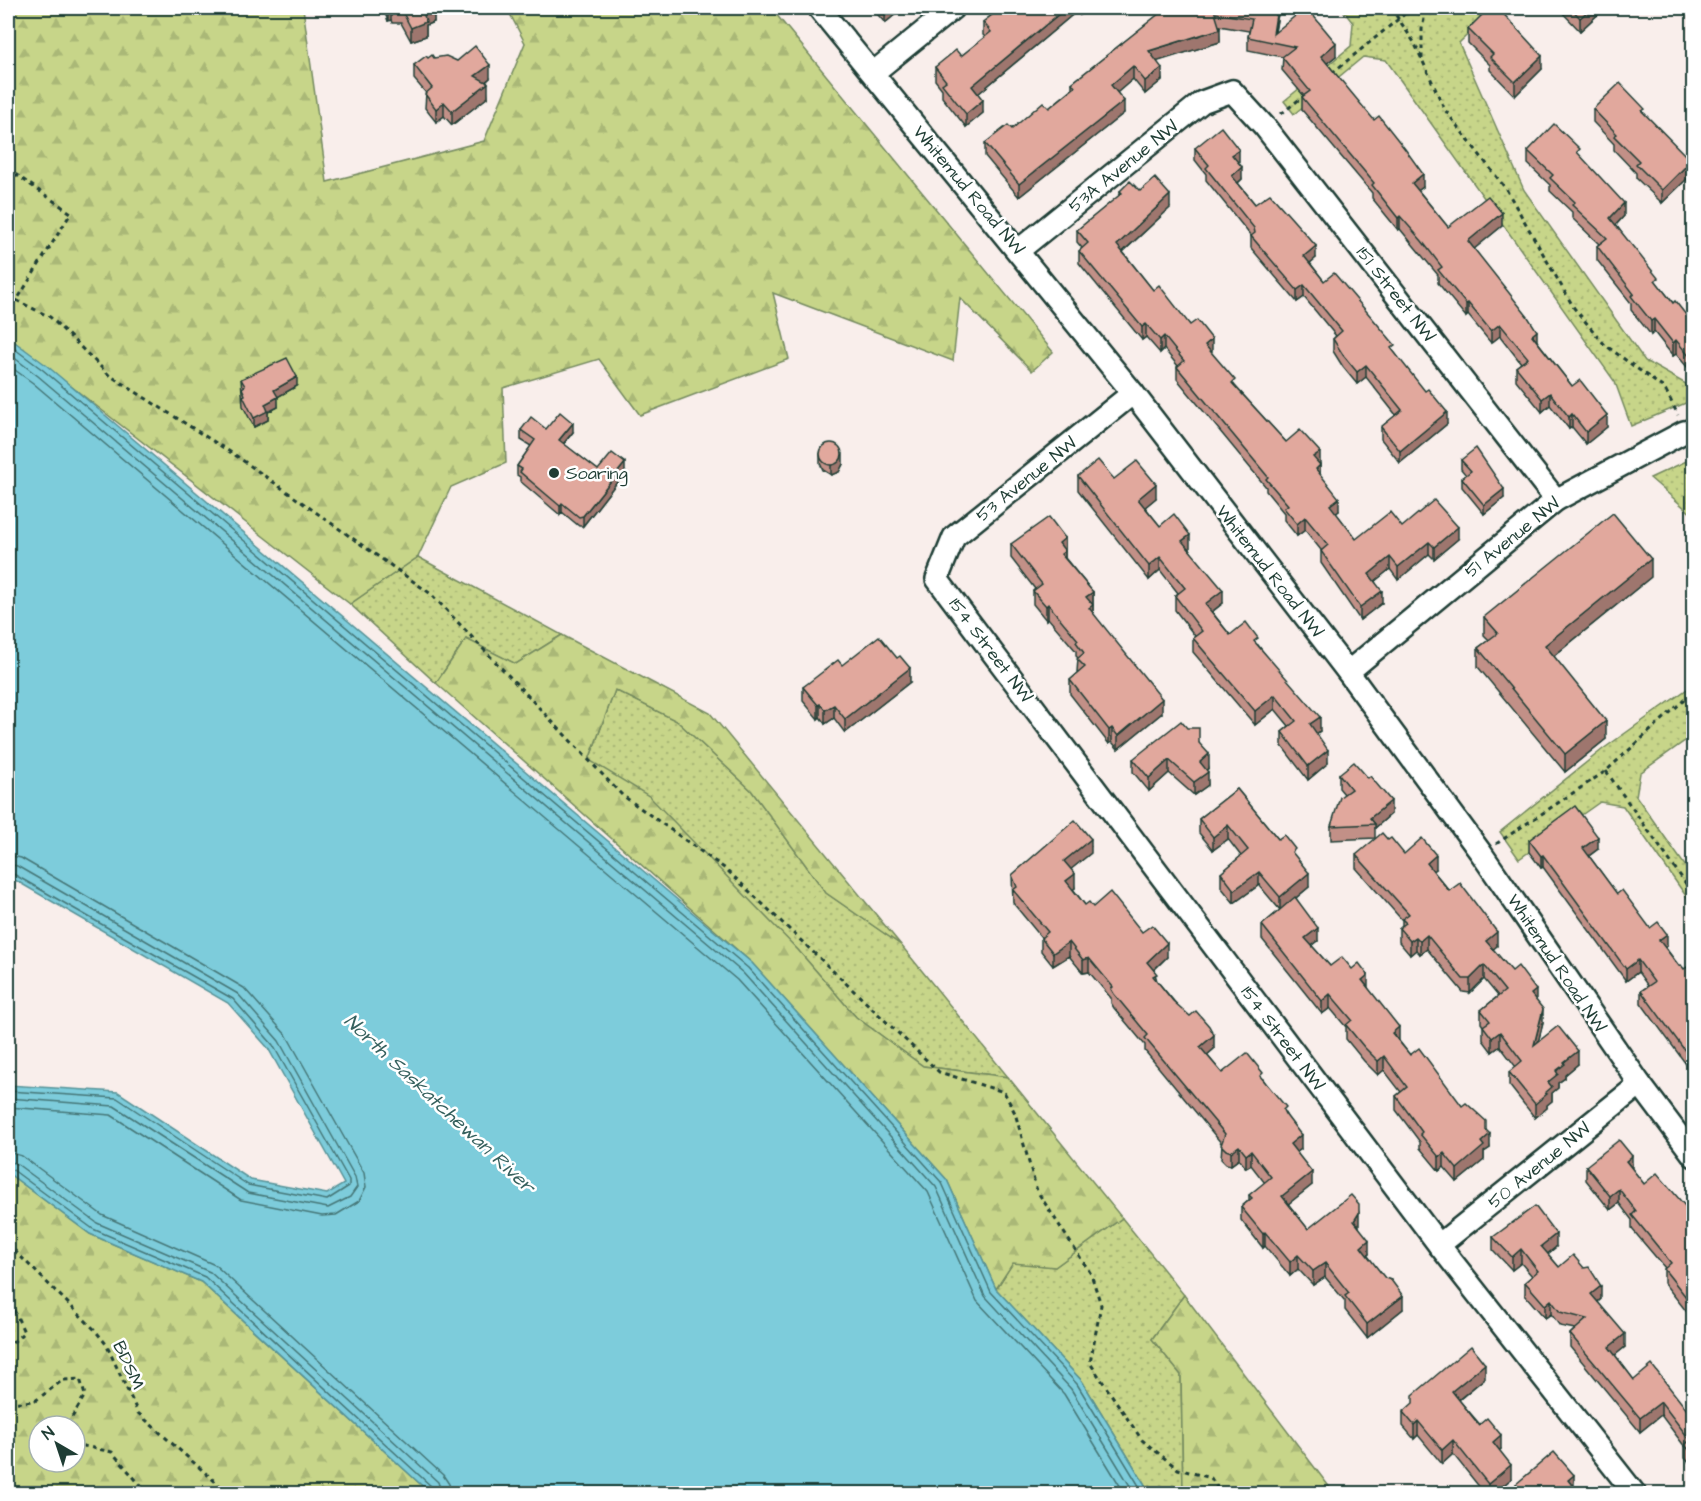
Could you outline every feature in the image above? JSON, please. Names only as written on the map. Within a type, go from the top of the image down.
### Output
[{"type":"street","name":"Whitemud Road NW","points":[[819,8],[1019,250],[1133,393],[1348,672],[1481,853],[1640,1084],[1694,1156]]},
{"type":"street","points":[[873,73],[953,8]]},
{"type":"street","name":"53A Avenue NW","points":[[1019,250],[1202,102],[1232,91]]},
{"type":"street","name":"151 Street NW","points":[[1232,91],[1265,127],[1556,500]]},
{"type":"street","name":"53 Avenue NW","points":[[937,579],[954,537],[1133,393]]},
{"type":"street","name":"51 Avenue NW","points":[[1348,672],[1556,500],[1689,431]]},
{"type":"street","name":"154 Street NW","points":[[937,579],[1439,1245],[1635,1494]]},
{"type":"street","name":"50 Avenue NW","points":[[1439,1245],[1640,1084]]},
{"type":"path","points":[[1391,8],[1400,17],[1445,110],[1506,189],[1574,308],[1605,345],[1665,389],[1689,431],[1694,467]]},
{"type":"path","points":[[1328,76],[1412,8]]},
{"type":"path","points":[[1422,64],[1422,29],[1426,8]]},
{"type":"path","points":[[1265,127],[1310,90]]},
{"type":"path","points":[[8,169],[71,213],[17,300]]},
{"type":"path","points":[[8,296],[50,317],[110,375],[238,457],[432,594],[622,795],[727,870],[939,1072],[1004,1092],[1015,1113],[1037,1191],[1091,1274],[1101,1305],[1090,1363],[1142,1440],[1178,1469],[1211,1478],[1221,1494]]},
{"type":"path","points":[[1481,853],[1606,771],[1694,691]]},
{"type":"path","points":[[1606,771],[1694,895]]},
{"type":"path","name":"BDSM","points":[[8,1245],[94,1329],[106,1344],[138,1413],[229,1494]]},
{"type":"path","points":[[8,1303],[14,1310],[24,1332],[10,1345],[8,1343]]},
{"type":"path","points":[[8,1403],[35,1401],[63,1380],[80,1379],[85,1395],[75,1414]]},
{"type":"path","points":[[87,1447],[112,1452],[148,1494]]},
{"type":"green space","points":[[8,8],[303,8],[327,182],[484,141],[525,43],[507,8],[771,8],[1053,352],[1032,371],[960,298],[953,361],[773,293],[789,359],[640,415],[599,359],[503,388],[506,463],[451,487],[418,557],[350,604],[8,337]]},
{"type":"green space","points":[[1341,8],[1495,8],[1459,43],[1524,190],[1645,361],[1693,388],[1693,400],[1631,426],[1615,382],[1386,60],[1363,57],[1294,114],[1284,101],[1351,46],[1353,23]]},
{"type":"green space","points":[[1693,458],[1693,515],[1650,478]]},
{"type":"green space","points":[[418,557],[562,635],[516,664],[466,639],[436,683],[350,604]]},
{"type":"green space","points":[[562,635],[710,713],[901,945],[826,893],[751,790],[677,721],[615,690],[589,760],[649,796],[798,950],[856,1017],[923,1066],[1008,1077],[1122,1218],[1055,1267],[1013,1263],[996,1289],[947,1180],[752,963],[436,683],[466,639],[516,664]]},
{"type":"green space","points":[[1693,685],[1693,735],[1640,773],[1636,796],[1693,877],[1693,906],[1623,806],[1600,802],[1519,859],[1500,832],[1603,749]]},
{"type":"green space","points":[[615,690],[677,721],[751,790],[826,893],[901,945],[1008,1077],[923,1066],[856,1017],[798,950],[589,760]]},
{"type":"green space","points":[[8,1173],[90,1234],[201,1282],[430,1493],[8,1493]]},
{"type":"green space","points":[[1122,1218],[1184,1295],[1152,1339],[1181,1375],[1183,1493],[1150,1493],[1082,1381],[996,1289],[1013,1262],[1055,1267]]},
{"type":"green space","points":[[1184,1295],[1334,1493],[1183,1493],[1181,1375],[1152,1339]]},
{"type":"water","name":"North Saskatchewan River","points":[[8,337],[46,365],[752,963],[947,1180],[996,1289],[1082,1381],[1150,1493],[430,1493],[201,1282],[90,1234],[8,1173],[8,1085],[118,1092],[251,1180],[327,1194],[344,1184],[268,1048],[228,1003],[8,876]]},
{"type":"building","points":[[391,8],[434,9],[423,12],[426,22],[411,28],[401,9]]},
{"type":"building","points":[[1001,8],[1066,8],[972,86],[983,100],[966,114],[942,84],[946,81],[935,67],[956,50],[961,56],[991,32],[983,22]]},
{"type":"building","points":[[1165,8],[1277,8],[1273,34],[1307,8],[1336,43],[1321,56],[1374,120],[1379,116],[1405,149],[1423,174],[1412,183],[1448,227],[1488,196],[1502,213],[1468,241],[1528,317],[1537,331],[1532,335],[1572,386],[1580,380],[1607,415],[1586,432],[1572,414],[1569,417],[1550,393],[1542,399],[1516,367],[1528,358],[1500,324],[1491,331],[1468,303],[1466,304],[1438,270],[1442,267],[1422,241],[1400,216],[1398,218],[1372,185],[1374,183],[1302,97],[1310,91],[1282,57],[1295,47],[1248,37],[1252,19],[1215,13],[1220,29],[1149,51],[1162,68],[1145,81],[1133,66],[1111,85],[1124,101],[1019,184],[985,143],[1008,125],[1012,129],[1043,102],[1049,108],[1075,87],[1072,83]]},
{"type":"building","points":[[1489,8],[1498,8],[1542,56],[1515,82],[1490,57],[1493,54],[1468,29]]},
{"type":"building","points":[[1571,8],[1591,8],[1580,18]]},
{"type":"building","points":[[475,46],[490,65],[475,76],[488,83],[452,111],[444,102],[436,109],[425,94],[432,88],[414,65],[426,56],[428,58],[432,55],[434,58],[446,56],[457,61]]},
{"type":"building","points":[[1620,83],[1645,109],[1642,111],[1691,161],[1662,190],[1636,164],[1639,161],[1614,136],[1617,134],[1593,109]]},
{"type":"building","points":[[1554,124],[1580,149],[1577,152],[1624,203],[1610,218],[1658,278],[1655,280],[1673,303],[1675,301],[1694,325],[1694,362],[1676,340],[1673,343],[1654,319],[1651,321],[1631,296],[1634,294],[1597,246],[1607,238],[1572,205],[1575,202],[1550,178],[1553,175],[1528,151]]},
{"type":"building","points":[[1221,127],[1239,150],[1232,155],[1242,167],[1232,176],[1255,204],[1270,194],[1316,246],[1304,256],[1324,281],[1334,273],[1395,345],[1391,348],[1425,391],[1428,389],[1447,412],[1400,451],[1381,427],[1402,410],[1366,365],[1357,372],[1343,355],[1333,339],[1342,331],[1304,285],[1297,290],[1251,236],[1255,233],[1254,228],[1206,168],[1209,165],[1195,148]]},
{"type":"building","points":[[1155,178],[1170,195],[1117,245],[1153,290],[1159,285],[1190,325],[1197,320],[1212,339],[1205,345],[1235,380],[1232,383],[1286,442],[1300,430],[1320,452],[1313,457],[1320,465],[1316,469],[1339,498],[1330,505],[1356,539],[1390,512],[1402,527],[1434,500],[1458,527],[1434,547],[1429,542],[1398,567],[1390,557],[1369,574],[1382,591],[1360,607],[1321,551],[1328,545],[1305,517],[1297,524],[1284,508],[1288,505],[1266,479],[1268,477],[1177,367],[1184,361],[1164,336],[1160,340],[1146,324],[1142,327],[1079,251],[1088,243],[1077,230],[1122,193],[1120,191],[1130,181],[1140,191]]},
{"type":"building","points":[[287,358],[297,377],[274,390],[278,397],[265,404],[268,411],[254,418],[243,396],[245,395],[242,388],[245,386],[241,379]]},
{"type":"building","name":"Soaring","points":[[560,412],[573,423],[559,440],[598,470],[612,453],[625,463],[583,516],[579,517],[562,503],[560,506],[520,472],[522,469],[517,466],[535,440],[521,430],[531,417],[546,429]]},
{"type":"building","points":[[831,443],[839,446],[842,454],[839,462],[831,465],[823,462],[820,454],[823,446]]},
{"type":"building","points":[[1476,448],[1504,489],[1484,505],[1462,478],[1471,471],[1461,460]]},
{"type":"building","points":[[1098,460],[1114,479],[1137,461],[1156,484],[1138,499],[1160,526],[1174,514],[1190,535],[1182,541],[1223,590],[1205,604],[1230,635],[1246,622],[1258,638],[1254,641],[1320,717],[1310,724],[1328,750],[1308,766],[1282,732],[1296,721],[1275,695],[1255,711],[1193,638],[1202,631],[1175,596],[1185,588],[1160,557],[1149,566],[1078,476]]},
{"type":"building","points":[[1613,513],[1651,559],[1545,645],[1606,721],[1565,754],[1478,648],[1498,633],[1484,617]]},
{"type":"building","points":[[1049,517],[1065,538],[1059,543],[1065,551],[1061,554],[1093,592],[1086,597],[1093,605],[1089,608],[1162,699],[1118,736],[1112,728],[1109,730],[1070,680],[1085,667],[1077,659],[1084,653],[1076,642],[1078,640],[1048,604],[1046,606],[1033,591],[1042,584],[1011,544]]},
{"type":"building","points":[[879,636],[897,658],[900,656],[910,668],[845,719],[834,705],[825,710],[820,704],[818,705],[803,687],[838,660],[842,665]]},
{"type":"building","points":[[1181,721],[1187,728],[1199,728],[1199,743],[1209,754],[1200,762],[1208,772],[1194,782],[1169,760],[1149,778],[1133,759]]},
{"type":"building","points":[[1354,762],[1368,778],[1370,776],[1391,801],[1370,818],[1375,824],[1331,826],[1340,797],[1351,789],[1339,774]]},
{"type":"building","points":[[1237,789],[1278,839],[1284,835],[1295,849],[1292,852],[1309,873],[1280,897],[1259,872],[1234,890],[1221,873],[1248,850],[1228,825],[1213,837],[1199,819]]},
{"type":"building","points":[[1575,806],[1598,837],[1583,848],[1617,894],[1622,890],[1650,928],[1658,922],[1667,934],[1659,940],[1679,966],[1681,965],[1684,969],[1689,966],[1694,972],[1694,1063],[1641,991],[1654,982],[1638,960],[1626,969],[1543,855],[1541,856],[1529,840]]},
{"type":"building","points":[[1075,820],[1091,839],[1064,861],[1075,874],[1066,881],[1085,905],[1089,902],[1093,907],[1110,892],[1142,932],[1152,925],[1167,943],[1147,962],[1157,974],[1153,976],[1173,1001],[1190,1016],[1196,1011],[1209,1026],[1214,1035],[1200,1047],[1222,1073],[1247,1053],[1263,1073],[1260,1076],[1286,1107],[1283,1110],[1285,1114],[1301,1135],[1290,1144],[1312,1172],[1282,1196],[1308,1229],[1351,1195],[1359,1204],[1359,1213],[1354,1221],[1369,1240],[1361,1247],[1385,1278],[1391,1280],[1403,1296],[1367,1324],[1345,1296],[1349,1293],[1325,1263],[1313,1271],[1298,1255],[1290,1262],[1265,1232],[1263,1234],[1241,1207],[1252,1198],[1249,1195],[1271,1177],[1251,1151],[1246,1155],[1239,1146],[1231,1152],[1221,1145],[1225,1134],[1145,1038],[1148,1035],[1114,994],[1111,989],[1113,987],[1089,958],[1083,960],[1069,942],[1053,953],[1041,938],[1048,932],[1013,890],[1017,887],[1012,875]]},
{"type":"building","points":[[1382,833],[1388,840],[1391,838],[1404,854],[1422,838],[1436,855],[1427,863],[1449,891],[1460,883],[1497,932],[1486,941],[1512,971],[1518,966],[1536,990],[1531,994],[1543,1009],[1534,1045],[1558,1026],[1578,1051],[1556,1071],[1558,1074],[1548,1082],[1552,1087],[1535,1104],[1509,1072],[1522,1061],[1500,1032],[1492,1038],[1483,1026],[1490,1021],[1481,1010],[1505,991],[1484,965],[1470,979],[1463,979],[1427,935],[1420,941],[1416,937],[1410,941],[1399,928],[1406,923],[1402,919],[1409,914],[1356,855]]},
{"type":"building","points":[[1295,897],[1318,928],[1305,938],[1330,966],[1342,957],[1352,969],[1359,963],[1368,975],[1362,980],[1399,1027],[1392,1033],[1410,1055],[1419,1048],[1462,1106],[1466,1103],[1486,1121],[1486,1130],[1490,1134],[1481,1142],[1484,1146],[1457,1169],[1444,1153],[1439,1157],[1420,1134],[1422,1132],[1396,1096],[1407,1087],[1384,1056],[1378,1061],[1364,1047],[1346,1025],[1352,1020],[1330,994],[1322,1001],[1262,925]]},
{"type":"building","points":[[1619,1140],[1632,1156],[1626,1161],[1644,1184],[1657,1173],[1691,1213],[1689,1215],[1694,1221],[1694,1300],[1690,1302],[1664,1269],[1671,1263],[1632,1215],[1636,1211],[1619,1189],[1610,1196],[1586,1166]]},
{"type":"building","points":[[1535,1206],[1556,1234],[1541,1246],[1559,1267],[1573,1255],[1584,1268],[1589,1267],[1601,1286],[1591,1294],[1625,1334],[1609,1347],[1634,1380],[1652,1365],[1687,1410],[1694,1405],[1694,1456],[1685,1445],[1690,1440],[1661,1402],[1640,1418],[1570,1334],[1587,1319],[1560,1312],[1551,1300],[1545,1305],[1525,1282],[1538,1271],[1521,1249],[1512,1257],[1493,1237]]},
{"type":"building","points":[[1471,1346],[1485,1364],[1452,1391],[1479,1425],[1487,1418],[1501,1435],[1493,1442],[1511,1465],[1488,1484],[1453,1440],[1442,1450],[1418,1421],[1414,1425],[1403,1412],[1413,1403],[1413,1395]]},
{"type":"building","points":[[1554,1452],[1574,1475],[1568,1480],[1579,1494],[1524,1494],[1516,1484]]},
{"type":"place","name":"Soaring","points":[[554,473]]}]
